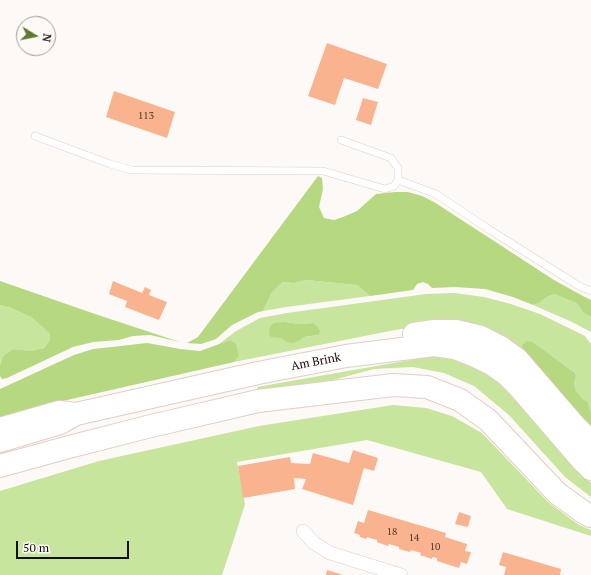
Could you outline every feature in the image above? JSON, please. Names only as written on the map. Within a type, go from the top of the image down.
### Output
[{"type":"highway","points":[[346,356],[399,337],[434,331],[456,331],[481,337],[502,348],[516,359],[591,442]]},
{"type":"highway","name":"Am Brink","points":[[0,441],[60,423],[76,414],[258,373],[346,356],[434,345],[456,348],[474,355],[490,363],[506,374],[591,469]]},
{"type":"highway","points":[[0,466],[98,439],[258,402],[393,385],[428,387],[460,400],[488,420],[557,492],[586,514],[591,516]]},
{"type":"highway","points":[[0,428],[59,412],[76,414]]},
{"type":"street","points":[[303,531],[314,543],[330,553],[401,575]]},
{"type":"lane","points":[[35,136],[110,164],[132,170],[323,171],[384,189],[394,186],[398,180],[398,168],[391,158],[341,140]]},
{"type":"lane","points":[[398,180],[436,194],[566,278],[591,291]]},
{"type":"green space","points":[[318,176],[322,178],[323,189],[319,207],[324,218],[334,220],[357,211],[376,194],[408,192],[422,196],[434,202],[554,280],[591,300],[591,317],[583,313],[576,303],[554,294],[533,305],[513,297],[485,289],[455,287],[432,288],[423,282],[417,284],[413,290],[370,296],[357,285],[306,280],[294,283],[283,282],[272,292],[263,311],[232,325],[216,339],[201,344],[187,343],[198,337]]},
{"type":"green space","points":[[306,280],[357,285],[370,296],[263,311],[272,292],[283,282],[294,283]]},
{"type":"green space","points":[[0,281],[180,342],[150,335],[93,342],[73,347],[2,379],[0,376],[0,365],[3,356],[13,349],[31,351],[44,348],[50,340],[50,334],[31,317],[0,305]]},
{"type":"green space","points":[[454,293],[484,297],[511,304],[540,314],[585,336],[591,344],[591,414],[588,402],[576,391],[574,384],[576,376],[575,373],[533,342],[521,350],[434,324],[395,330],[234,362],[239,356],[230,340],[219,344],[236,331],[260,318],[426,294]],"holes":[[[285,322],[300,324],[313,323],[318,335],[304,337],[299,341],[286,342],[280,338]]]},
{"type":"green space","points":[[554,294],[576,303],[583,313],[591,317],[591,332],[533,305]]},
{"type":"green space","points":[[0,305],[31,317],[50,334],[50,340],[44,348],[31,351],[13,349],[3,356],[0,365]]},
{"type":"green space","points":[[285,322],[300,324],[313,323],[318,327],[320,332],[318,335],[304,337],[293,343],[286,342],[280,338],[271,337],[269,334],[270,327],[274,323]]},
{"type":"green space","points":[[230,340],[236,344],[239,356],[234,362],[54,403],[0,421],[0,389],[74,355],[93,349],[147,343],[200,351]]},
{"type":"green space","points":[[526,341],[533,342],[575,373],[576,376],[574,384],[576,391],[588,402],[591,414],[591,435],[521,350]]},
{"type":"green space","points":[[433,356],[453,358],[487,373],[501,384],[591,483],[591,497],[565,477],[509,415],[474,386],[444,373],[413,367],[374,369],[333,380],[258,390],[257,387]]},
{"type":"green space","points":[[393,405],[426,408],[452,416],[482,433],[548,502],[579,525],[591,530],[591,536],[507,509],[481,472],[367,440],[237,462],[245,504],[222,575],[0,575],[0,491],[99,461],[259,426]]},
{"type":"building","points":[[327,43],[387,64],[378,89],[344,78],[335,105],[308,96]]},
{"type":"building","points":[[114,91],[175,112],[167,138],[106,117]]},
{"type":"building","points":[[363,98],[378,102],[371,125],[356,120]]},
{"type":"building","points":[[113,281],[142,293],[145,287],[151,290],[149,295],[167,302],[159,320],[125,307],[127,301],[109,294]]},
{"type":"building","points":[[353,450],[378,458],[374,471],[364,468],[353,505],[302,489],[306,479],[294,478],[295,489],[243,498],[238,466],[290,457],[291,463],[310,464],[313,453],[349,463]]},
{"type":"building","points":[[368,510],[446,533],[445,537],[467,544],[465,551],[471,552],[467,564],[461,562],[459,568],[437,561],[437,558],[433,557],[432,559],[420,555],[421,553],[411,550],[410,552],[389,544],[388,546],[382,544],[377,542],[377,540],[367,537],[366,539],[360,537],[360,535],[354,533],[358,521],[364,523]]},
{"type":"building","points":[[459,512],[471,516],[468,527],[455,524]]},
{"type":"building","points":[[503,552],[561,569],[560,575],[504,575],[506,567],[499,565]]},
{"type":"building","points":[[327,570],[343,575],[326,575]]}]
